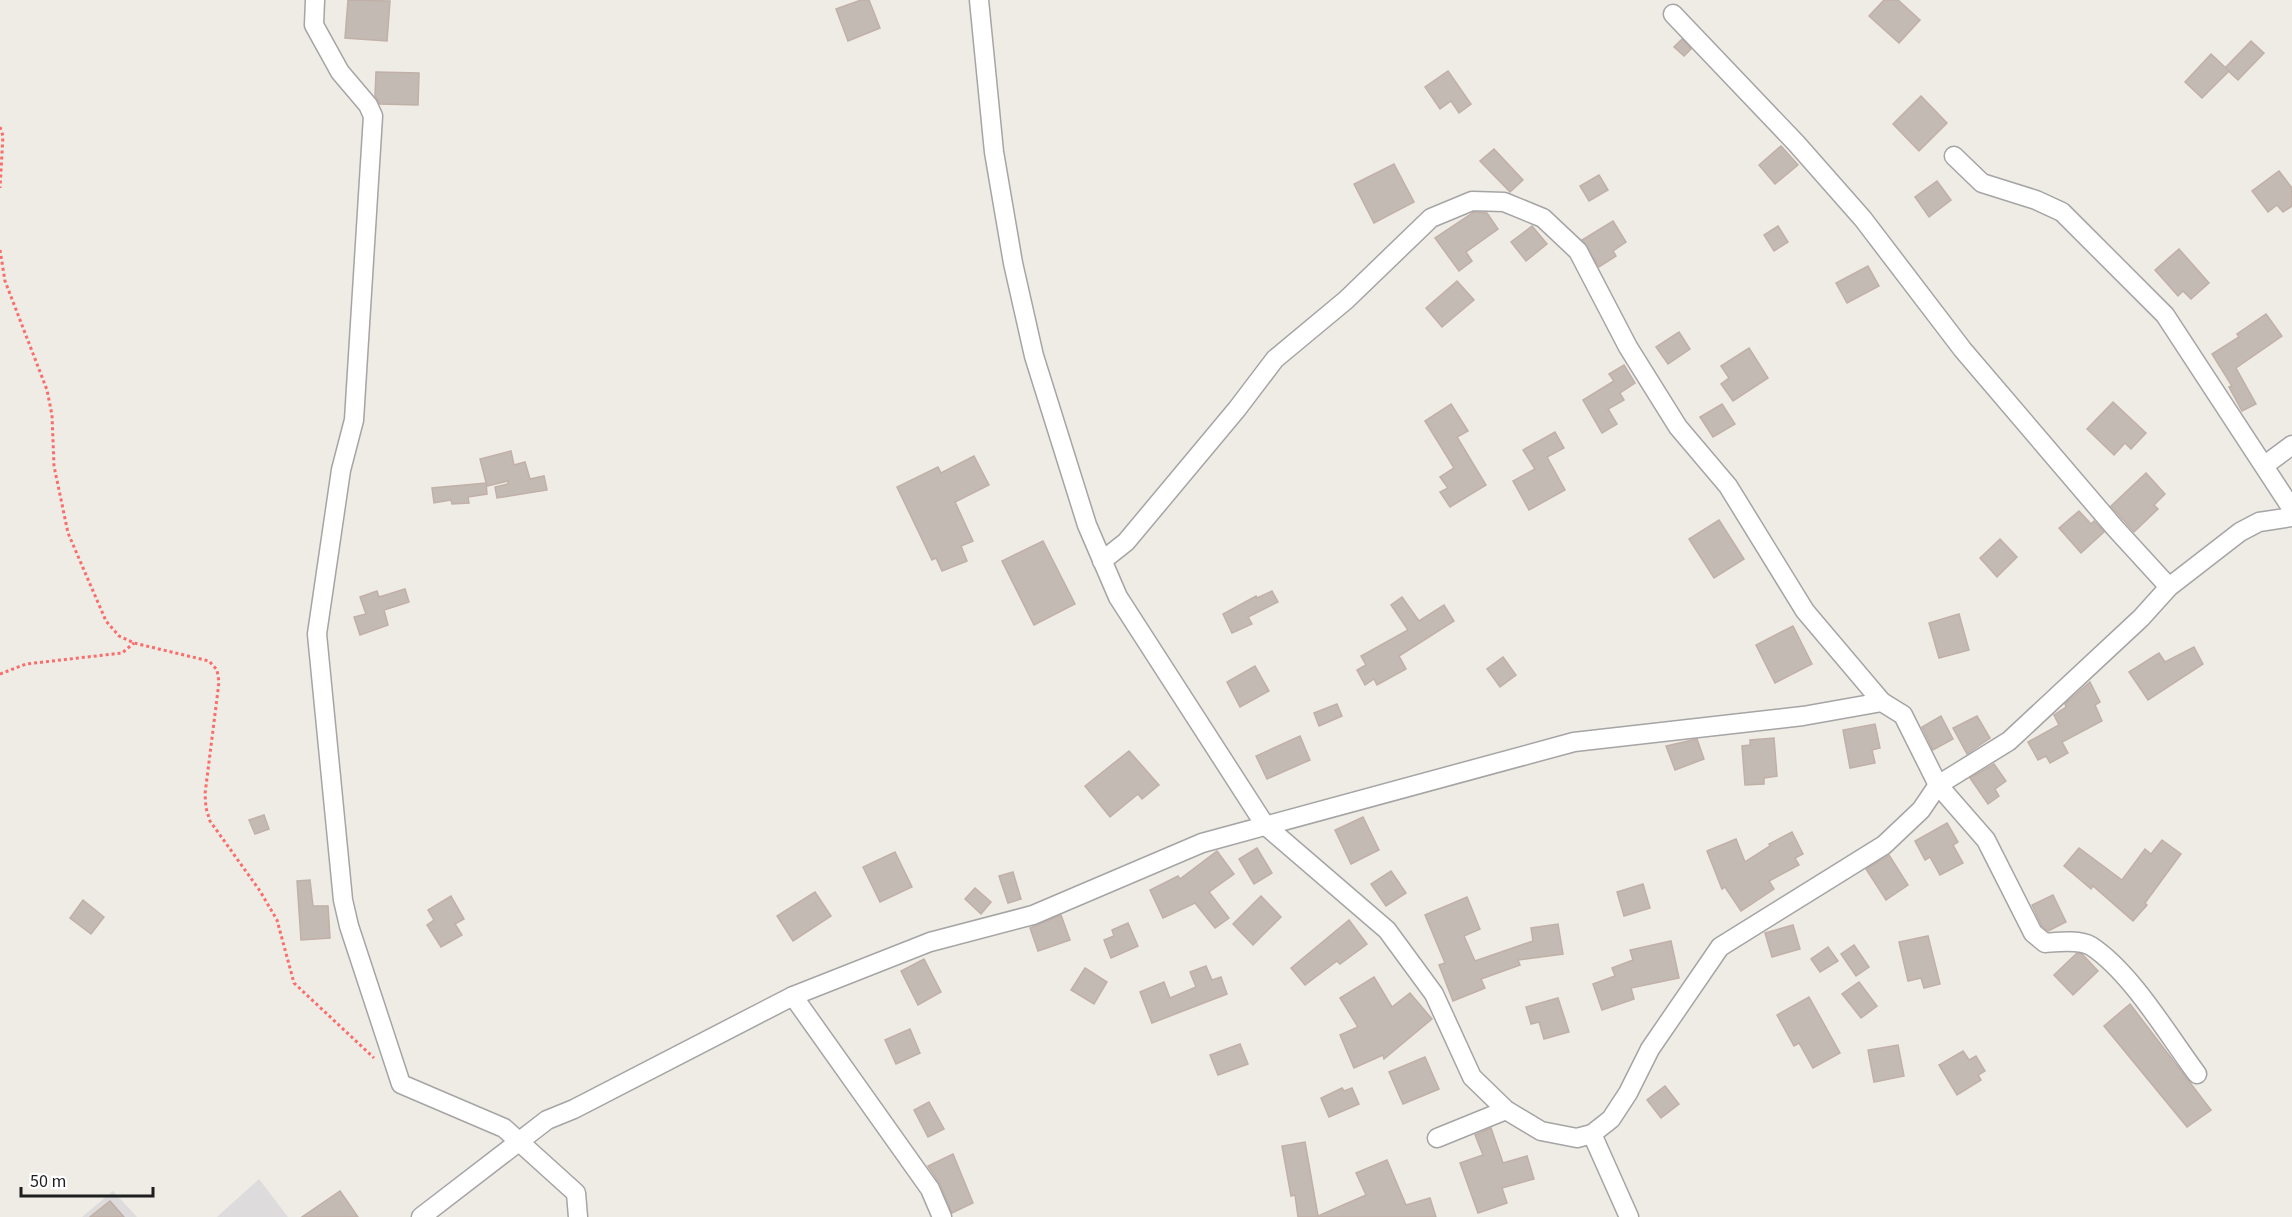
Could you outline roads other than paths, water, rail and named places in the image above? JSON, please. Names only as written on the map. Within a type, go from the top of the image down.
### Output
[{"type":"street","points":[[315,0],[314,25],[340,72],[368,105],[373,116],[354,420],[341,470],[317,634],[343,900],[357,951],[402,1084],[504,1128],[576,1193],[578,1217]]},
{"type":"street","points":[[980,0],[994,152],[1016,275],[1037,367],[1087,525],[1118,597],[1265,825],[1387,930],[1434,994],[1472,1077],[1506,1110],[1541,1131],[1577,1138],[1592,1134],[1611,1119],[1628,1093],[1650,1049],[1720,947],[1884,845],[1921,810],[1938,785],[2009,741],[2141,618],[2169,586],[2240,532],[2259,522],[2292,517]]},
{"type":"street","points":[[1673,14],[1796,143],[1856,211],[1970,359],[2115,528],[2169,586]]},
{"type":"street","points":[[1954,156],[1982,183],[2036,200],[2062,212],[2165,315],[2292,509]]},
{"type":"street","points":[[1102,561],[1126,542],[1237,409],[1275,359],[1346,300],[1431,218],[1472,201],[1504,202],[1543,218],[1578,251],[1628,347],[1678,427],[1728,486],[1805,610],[1882,702],[1903,716],[1938,785],[1986,840],[2033,933],[2045,943],[2062,941],[2090,945],[2125,976],[2197,1074]]},
{"type":"street","points":[[2265,465],[2292,445]]},
{"type":"street","points":[[422,1217],[547,1120],[574,1109],[793,996],[930,942],[1033,915],[1202,843],[1574,742],[1803,716],[1882,702]]},
{"type":"street","points":[[793,996],[930,1189],[942,1217]]},
{"type":"street","points":[[1437,1138],[1506,1110]]},
{"type":"street","points":[[1592,1134],[1629,1217]]}]
